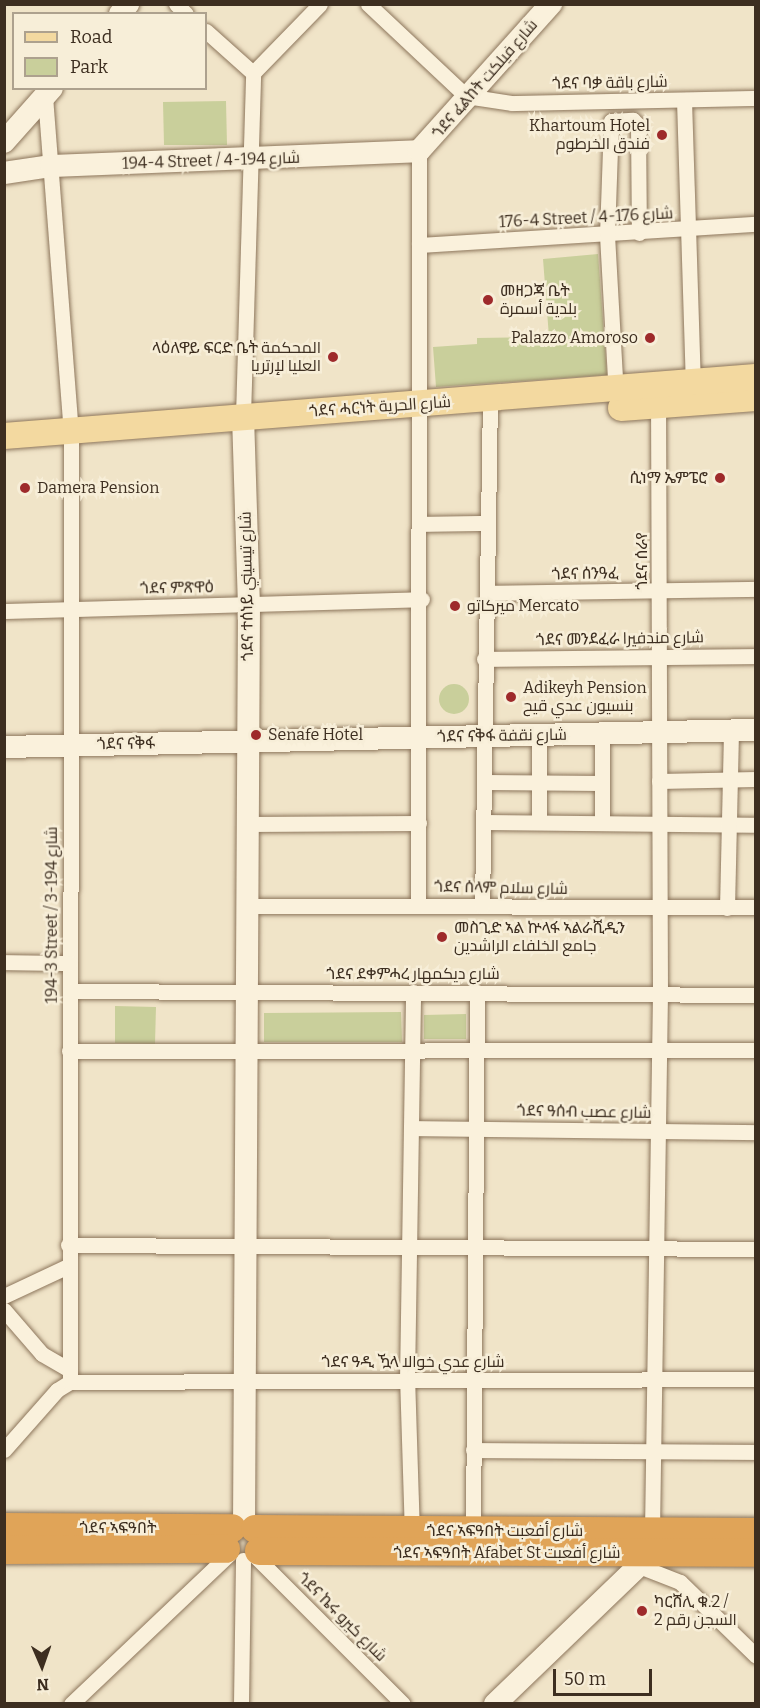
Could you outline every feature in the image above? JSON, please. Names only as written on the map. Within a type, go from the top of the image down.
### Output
[{"type":"highway","name":"ጎደና ኣፍዓበት","points":[[4,1527],[36,1538],[243,1544]]},
{"type":"highway","points":[[648,1550],[756,1532]]},
{"type":"highway","name":"ጎደና ኣፍዓበት","points":[[4,1550],[36,1538]]},
{"type":"highway","name":"ጎደና ኣፍዓበት Afabet St شارع أفعبت","points":[[243,1544],[473,1542],[756,1553]]},
{"type":"main road","name":"ጎደና ሓርነት شارع الحرية","points":[[4,452],[71,439],[243,424],[657,397],[693,393],[756,377]]},
{"type":"main road","name":"ጎደና ሓርነት شارع الحرية","points":[[693,393],[756,398]]},
{"type":"main road","name":"ጎደና ሓርነት شارع الحرية","points":[[4,436],[71,439]]},
{"type":"street","points":[[243,424],[247,161],[253,73],[320,4]]},
{"type":"street","points":[[368,4],[466,96]]},
{"type":"street","name":"ጎደና ፈልከት شارع فيلكت","points":[[419,152],[466,96],[551,4]]},
{"type":"street","points":[[207,32],[253,73]]},
{"type":"street","points":[[4,142],[48,92]]},
{"type":"street","name":"194-3 Street / شارع 194-3","points":[[48,92],[51,166],[71,439],[68,608],[71,991],[69,1376]]},
{"type":"street","name":"ጎደና ባቃ شارع باقة","points":[[466,96],[512,103],[756,98]]},
{"type":"street","points":[[684,100],[693,393]]},
{"type":"street","points":[[616,399],[607,236],[611,121],[633,120],[638,125],[639,233]]},
{"type":"street","points":[[418,906],[422,599],[419,152]]},
{"type":"street","name":"194-4 Street / شارع 194-4","points":[[4,173],[51,166],[247,161],[419,152]]},
{"type":"street","name":"176-4 Street / شارع 176-4","points":[[419,245],[607,236],[756,224]]},
{"type":"street","name":"ጎደና ሰራየ","points":[[648,1550],[653,1451],[660,994],[658,733],[660,591],[657,397]]},
{"type":"street","points":[[482,906],[486,737],[484,659],[490,408]]},
{"type":"street","name":"ጎደና ተሰነይ شارع تيسيني","points":[[243,424],[249,604],[243,1544]]},
{"type":"street","points":[[422,524],[488,523]]},
{"type":"street","name":"ጎደና ሰንዓፈ","points":[[487,594],[756,589]]},
{"type":"street","name":"ጎደና ምጽዋዕ","points":[[4,610],[422,599]]},
{"type":"street","name":"ጎደና መንደፈራ شارع مندفيرا","points":[[484,659],[756,656]]},
{"type":"street","name":"ጎደና ናቅፋ شارع نقفة","points":[[248,742],[756,729]]},
{"type":"street","points":[[727,908],[731,731]]},
{"type":"street","points":[[602,734],[602,821]]},
{"type":"street","points":[[539,735],[539,821]]},
{"type":"street","name":"ጎደና ናቅፋ","points":[[4,747],[248,742]]},
{"type":"street","points":[[658,781],[756,779]]},
{"type":"street","points":[[485,782],[601,783]]},
{"type":"street","points":[[484,822],[659,821],[756,825]]},
{"type":"street","points":[[247,824],[419,823]]},
{"type":"street","name":"ጎደና ሰላም شارع سلام","points":[[247,906],[756,907]]},
{"type":"street","points":[[4,962],[70,963]]},
{"type":"street","name":"ጎደና ደቀምሓረ شارع ديكمهار","points":[[71,991],[756,995]]},
{"type":"street","points":[[412,1542],[407,1380],[411,1250],[413,992]]},
{"type":"street","points":[[473,1542],[477,1249],[477,992]]},
{"type":"street","points":[[69,1051],[245,1048],[756,1050]]},
{"type":"street","name":"ጎደና ዓሰብ شارع عصب","points":[[412,1128],[756,1132]]},
{"type":"street","points":[[68,1245],[411,1250],[756,1249]]},
{"type":"street","points":[[4,1296],[68,1266]]},
{"type":"street","points":[[4,1310],[42,1354],[69,1376],[4,1450]]},
{"type":"street","name":"ጎደና ዓዲ ዃላ شارع عدي خوالا","points":[[69,1376],[245,1380],[756,1379]]},
{"type":"street","points":[[473,1450],[756,1452]]},
{"type":"street","points":[[71,1704],[243,1544]]},
{"type":"street","points":[[241,1704],[243,1544]]},
{"type":"street","name":"ጎደና ኬሩ شارع كيرو","points":[[243,1544],[403,1704]]},
{"type":"street","points":[[495,1704],[648,1550],[756,1656]]},
{"type":"green space","points":[[226,101],[227,145],[164,145],[163,102]]},
{"type":"green space","points":[[598,254],[607,375],[436,387],[433,347],[477,344],[477,338],[549,337],[543,259]]},
{"type":"green space","points":[[454,684],[464,689],[469,699],[464,709],[454,714],[444,709],[439,699],[444,689]]},
{"type":"green space","points":[[115,1006],[156,1007],[155,1044],[115,1043]]},
{"type":"green space","points":[[401,1012],[402,1042],[264,1042],[264,1013]]},
{"type":"green space","points":[[466,1014],[466,1039],[424,1039],[424,1015]]},
{"type":"place","name":"Khartoum Hotel فندق الخرطوم","points":[[662,135]]},
{"type":"place","name":"መዘጋጃ ቤት بلدية أسمرة","points":[[488,300]]},
{"type":"place","name":"Palazzo Amoroso","points":[[650,338]]},
{"type":"place","name":"ላዕለዋይ ፍርድ ቤት المحكمة العليا لإرتريا","points":[[333,357]]},
{"type":"place","name":"ሲነማ ኤምፔሮ","points":[[720,478]]},
{"type":"place","name":"Damera Pension","points":[[25,488]]},
{"type":"place","name":"ميركاتو Mercato","points":[[455,606]]},
{"type":"place","name":"Adikeyh Pension بنسيون عدي قيح","points":[[511,697]]},
{"type":"place","name":"Senafe Hotel","points":[[256,735]]},
{"type":"place","name":"መስጊድ ኣል ኵላፋ ኣልራሺዲን جامع الخلفاء الراشدين","points":[[442,937]]},
{"type":"place","name":"ካርሸሊ ቁ.2 / السجن رقم 2","points":[[642,1611]]}]
